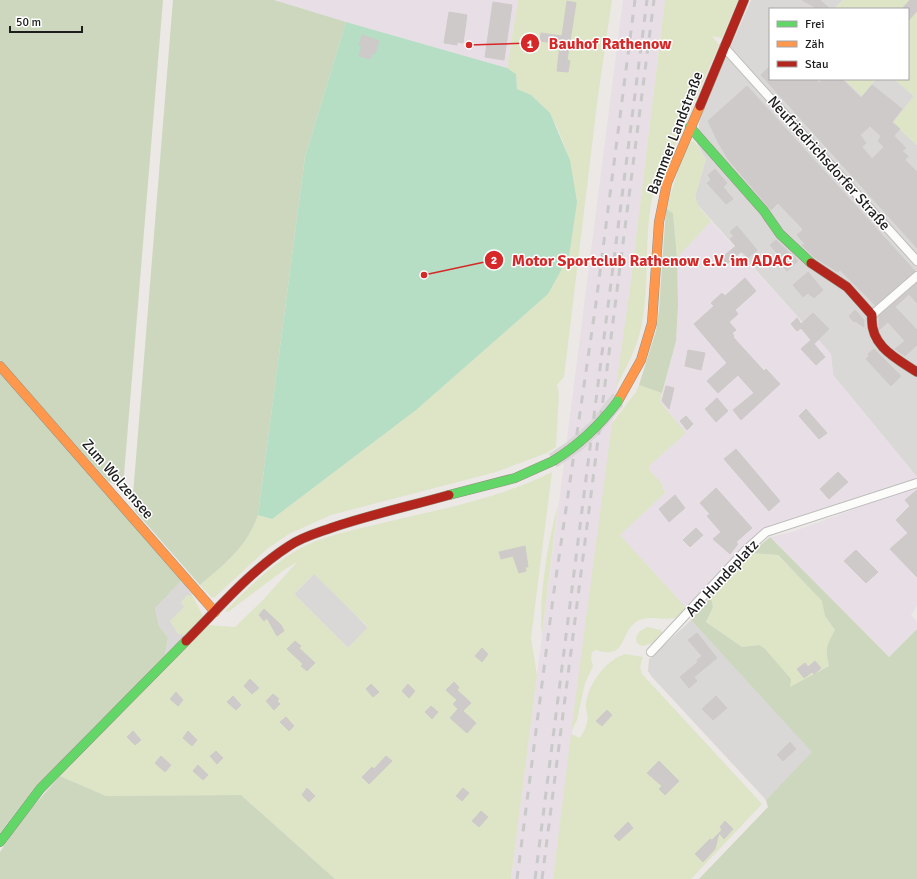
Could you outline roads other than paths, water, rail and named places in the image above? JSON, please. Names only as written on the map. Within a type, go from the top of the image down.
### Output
[{"type":"main road","name":"Bammer Landstraße","points":[[0,842],[40,789],[215,612],[267,562],[290,545],[313,534],[348,522],[515,478],[553,461],[576,446],[595,430],[618,401],[641,360],[652,322],[662,205],[667,183],[744,0]]},
{"type":"main road","points":[[690,127],[764,211],[780,234],[810,262],[847,287],[872,315],[870,325],[874,337],[890,355],[917,372]]},
{"type":"main road","name":"Zum Wolzensee","points":[[0,366],[215,612]]},
{"type":"street","name":"Neufriedrichsdorfer Straße","points":[[724,47],[917,261]]},
{"type":"street","points":[[872,315],[917,276]]},
{"type":"street","name":"Am Hundeplatz","points":[[651,652],[746,550],[766,532],[917,483]]},
{"type":"railway","points":[[517,879],[553,598],[596,303],[635,0]]},
{"type":"railway","points":[[535,879],[647,0]]},
{"type":"railway","points":[[542,879],[654,0]]},
{"type":"place","name":"Bauhof Rathenow","points":[[469,45]]},
{"type":"place","name":"Motor Sportclub Rathenow e.V. im ADAC","points":[[424,275]]}]
